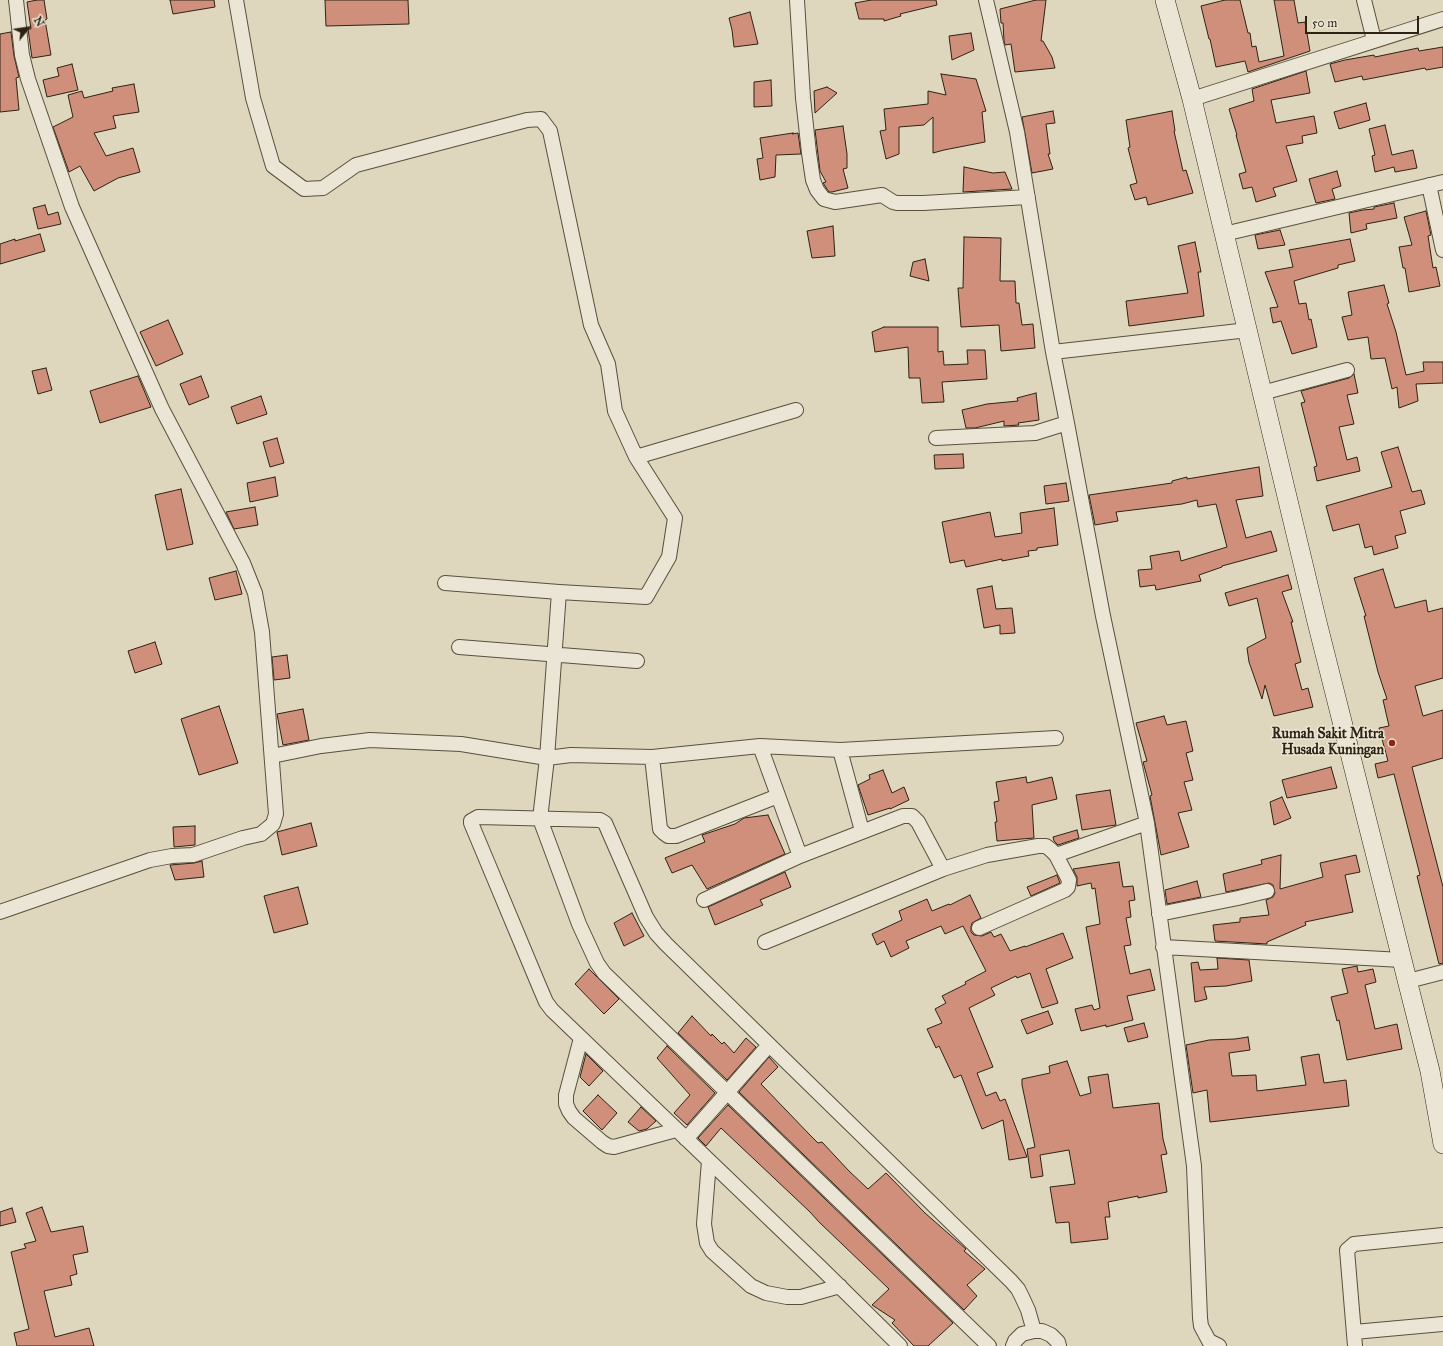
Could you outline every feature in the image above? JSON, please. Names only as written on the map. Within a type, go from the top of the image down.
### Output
[{"type":"main road","points":[[1165,0],[1192,99],[1315,614],[1430,1071],[1443,1144]]},
{"type":"street","points":[[0,912],[150,860],[172,856],[193,855],[243,838],[261,834],[273,824],[276,814],[262,632],[255,593],[243,563],[162,409],[72,207],[28,78],[22,55],[16,0]]},
{"type":"street","points":[[236,0],[253,98],[273,166],[304,189],[323,188],[356,165],[527,120],[541,119],[550,131],[591,325],[608,364],[616,411],[636,457],[674,518],[669,557],[646,597],[445,584]]},
{"type":"street","points":[[797,0],[803,98],[809,153],[813,180],[817,190],[824,200],[835,202],[882,195],[897,203],[923,203],[1028,196]]},
{"type":"street","points":[[986,0],[1017,132],[1066,423],[1103,616],[1147,823],[1194,1166],[1200,1318],[1203,1330],[1211,1344]]},
{"type":"street","points":[[1364,0],[1374,40]]},
{"type":"street","points":[[1192,99],[1443,19]]},
{"type":"street","points":[[1224,234],[1443,182]]},
{"type":"street","points":[[1429,185],[1443,250]]},
{"type":"street","points":[[1053,352],[1248,330]]},
{"type":"street","points":[[1262,392],[1347,370]]},
{"type":"street","points":[[636,457],[796,410]]},
{"type":"street","points":[[936,438],[1035,433],[1066,423]]},
{"type":"street","points":[[559,592],[547,758],[540,819],[579,924],[597,963],[604,973],[989,1346]]},
{"type":"street","points":[[459,647],[638,661]]},
{"type":"street","points":[[272,756],[329,744],[370,740],[461,744],[547,758],[571,755],[652,757],[760,746],[840,750],[1056,738]]},
{"type":"street","points":[[760,746],[800,856]]},
{"type":"street","points":[[840,750],[862,831]]},
{"type":"street","points":[[652,757],[660,829],[668,836],[676,836],[778,796]]},
{"type":"street","points":[[704,900],[800,856],[903,816],[912,816],[918,822],[943,869]]},
{"type":"street","points":[[900,1346],[840,1286],[552,1010],[546,1002],[470,823],[472,820],[478,817],[600,820],[605,823],[646,917],[666,944],[1011,1281],[1018,1289],[1028,1310],[1034,1331]]},
{"type":"street","points":[[1056,855],[1147,823]]},
{"type":"street","points":[[765,942],[943,869],[987,855],[1038,846],[1046,846],[1052,850],[1069,880],[1068,887],[979,928]]},
{"type":"street","points":[[1159,914],[1267,891]]},
{"type":"street","points":[[1163,947],[1402,960]]},
{"type":"street","points":[[1408,981],[1443,972]]},
{"type":"street","points":[[581,1038],[566,1095],[568,1111],[602,1142],[608,1146],[614,1147],[681,1134],[727,1092],[769,1045]]},
{"type":"street","points":[[709,1161],[704,1224],[707,1244],[712,1251],[751,1286],[766,1293],[787,1297],[801,1297],[840,1286]]},
{"type":"street","points":[[1443,1235],[1354,1244],[1348,1250],[1354,1339],[1443,1324]]},
{"type":"street","points":[[1013,1346],[1022,1334],[1034,1331],[1042,1331],[1051,1335],[1058,1342],[1059,1346]]},
{"type":"building","points":[[44,0],[47,19],[45,20],[51,55],[32,58],[28,29],[31,29],[27,2]]},
{"type":"building","points":[[170,0],[214,0],[215,7],[173,14]]},
{"type":"building","points":[[325,0],[408,0],[409,24],[326,26]]},
{"type":"building","points":[[871,0],[936,0],[937,5],[900,14],[901,16],[884,21],[884,19],[859,19],[855,3]]},
{"type":"building","points":[[1036,0],[1046,0],[1041,41],[1043,41],[1052,57],[1055,68],[1015,72],[1011,44],[1005,45],[1004,41],[1003,23],[1001,23],[1000,9]]},
{"type":"building","points":[[1225,0],[1240,0],[1248,33],[1250,33],[1252,47],[1256,46],[1259,62],[1284,56],[1274,0],[1294,0],[1298,23],[1305,22],[1310,51],[1248,72],[1245,61],[1216,67],[1201,6]]},
{"type":"building","points":[[750,12],[758,44],[734,47],[729,18]]},
{"type":"building","points":[[11,32],[14,56],[19,77],[16,78],[19,110],[0,112],[0,34]]},
{"type":"building","points":[[971,33],[974,50],[952,60],[949,36]]},
{"type":"building","points":[[1443,47],[1443,67],[1426,70],[1425,68],[1363,80],[1362,76],[1335,82],[1330,64],[1345,60],[1374,55],[1375,57],[1418,48],[1419,51]]},
{"type":"building","points":[[72,64],[78,90],[47,97],[43,80],[59,76],[57,68]]},
{"type":"building","points":[[1306,71],[1310,93],[1271,100],[1276,123],[1314,116],[1317,133],[1302,136],[1303,143],[1286,146],[1297,181],[1273,188],[1276,196],[1256,202],[1252,187],[1243,189],[1239,174],[1246,172],[1229,109],[1254,101],[1252,89]]},
{"type":"building","points":[[941,74],[976,79],[986,111],[982,112],[985,142],[933,153],[933,117],[924,125],[899,127],[899,154],[886,159],[880,131],[886,130],[884,109],[928,104],[928,91],[946,95]]},
{"type":"building","points":[[771,80],[772,106],[754,107],[754,82]]},
{"type":"building","points":[[134,84],[139,112],[113,116],[116,128],[94,133],[106,156],[133,148],[140,172],[118,178],[94,191],[80,166],[69,172],[53,127],[73,117],[68,95],[82,91],[84,98],[113,91],[112,88]]},
{"type":"building","points":[[827,87],[837,93],[815,113],[814,91]]},
{"type":"building","points":[[1366,103],[1370,120],[1339,129],[1334,112]]},
{"type":"building","points":[[1053,111],[1055,123],[1046,124],[1050,154],[1048,154],[1053,169],[1032,173],[1022,117]]},
{"type":"building","points":[[1172,111],[1174,131],[1183,171],[1186,170],[1193,193],[1148,205],[1146,197],[1135,200],[1130,185],[1137,183],[1128,148],[1130,147],[1126,120]]},
{"type":"building","points":[[1385,125],[1392,155],[1413,150],[1417,168],[1395,172],[1394,167],[1375,172],[1372,156],[1375,155],[1369,129]]},
{"type":"building","points":[[843,126],[847,154],[847,168],[843,169],[848,188],[829,192],[823,183],[826,182],[820,171],[815,130]]},
{"type":"building","points":[[793,133],[792,134],[798,133],[801,154],[776,155],[775,177],[760,180],[757,159],[763,158],[760,138]]},
{"type":"building","points":[[964,167],[993,173],[1005,172],[1012,189],[963,192]]},
{"type":"building","points":[[1337,171],[1341,186],[1332,189],[1335,199],[1316,203],[1309,179]]},
{"type":"building","points":[[1394,203],[1397,218],[1366,224],[1367,229],[1351,233],[1349,213],[1374,209],[1374,207]]},
{"type":"building","points":[[45,205],[48,215],[58,212],[61,224],[38,229],[33,208]]},
{"type":"building","points":[[1426,211],[1431,235],[1428,236],[1433,268],[1436,267],[1440,286],[1409,292],[1405,268],[1403,268],[1399,247],[1412,245],[1404,217]]},
{"type":"building","points":[[833,226],[835,256],[812,258],[807,231]]},
{"type":"building","points":[[1280,230],[1285,245],[1258,249],[1255,235]]},
{"type":"building","points":[[40,234],[45,251],[0,264],[0,244],[15,239],[15,241]]},
{"type":"building","points":[[964,237],[1001,238],[1000,281],[1015,281],[1016,303],[1019,303],[1022,325],[1033,324],[1035,348],[1001,351],[999,325],[961,327],[958,288],[963,288]]},
{"type":"building","points":[[1350,239],[1355,261],[1338,265],[1338,268],[1294,281],[1299,304],[1306,303],[1309,320],[1311,319],[1317,347],[1292,354],[1281,321],[1273,323],[1270,308],[1278,307],[1265,272],[1293,267],[1289,250]]},
{"type":"building","points":[[1195,242],[1201,272],[1198,272],[1204,316],[1129,326],[1126,301],[1188,293],[1178,246]]},
{"type":"building","points":[[925,259],[929,281],[910,276],[913,262]]},
{"type":"building","points":[[1384,285],[1389,303],[1387,304],[1396,332],[1406,375],[1424,371],[1423,362],[1443,362],[1443,383],[1416,384],[1418,401],[1399,408],[1397,387],[1392,389],[1385,358],[1371,359],[1368,337],[1348,340],[1342,317],[1352,315],[1348,292]]},
{"type":"building","points":[[168,320],[183,354],[156,366],[140,332]]},
{"type":"building","points":[[884,327],[938,327],[938,352],[943,351],[944,365],[968,364],[967,350],[985,350],[987,379],[942,382],[944,402],[922,403],[920,378],[909,378],[908,347],[875,352],[872,332]]},
{"type":"building","points":[[46,368],[52,390],[38,394],[32,371]]},
{"type":"building","points":[[1354,374],[1358,393],[1347,395],[1354,424],[1339,427],[1347,460],[1357,457],[1360,471],[1317,481],[1314,467],[1317,466],[1301,403],[1305,402],[1301,391],[1349,378]]},
{"type":"building","points":[[138,376],[151,407],[100,423],[90,391]]},
{"type":"building","points":[[201,376],[209,397],[189,405],[180,384]]},
{"type":"building","points":[[1036,393],[1039,420],[1018,423],[1019,425],[1004,426],[1004,421],[975,428],[966,428],[962,410],[987,404],[1018,401],[1017,398]]},
{"type":"building","points":[[261,396],[267,414],[237,424],[231,407]]},
{"type":"building","points":[[277,438],[284,463],[270,467],[263,442]]},
{"type":"building","points":[[1398,447],[1412,492],[1421,490],[1425,504],[1400,511],[1406,533],[1395,536],[1398,548],[1374,555],[1372,546],[1365,548],[1359,524],[1333,531],[1326,506],[1392,487],[1381,452]]},
{"type":"building","points":[[963,454],[964,468],[935,469],[934,455]]},
{"type":"building","points":[[1259,467],[1263,496],[1236,500],[1246,538],[1271,531],[1277,551],[1222,566],[1199,575],[1201,581],[1156,590],[1155,585],[1140,587],[1138,570],[1152,569],[1150,556],[1179,551],[1181,561],[1227,547],[1216,504],[1198,507],[1197,500],[1182,504],[1116,512],[1118,521],[1095,525],[1089,495],[1172,483],[1172,481],[1187,477],[1187,479]]},
{"type":"building","points":[[275,477],[278,496],[250,502],[247,483]]},
{"type":"building","points":[[1066,483],[1069,501],[1046,504],[1044,486]]},
{"type":"building","points":[[181,489],[193,544],[167,550],[155,495]]},
{"type":"building","points":[[255,507],[258,525],[234,529],[226,512]]},
{"type":"building","points":[[1054,508],[1058,545],[1028,551],[1029,556],[1002,561],[1002,559],[966,567],[964,560],[950,563],[942,522],[990,512],[995,537],[1022,533],[1020,513]]},
{"type":"building","points":[[1383,569],[1395,608],[1426,600],[1428,612],[1443,608],[1443,678],[1415,686],[1423,716],[1443,710],[1443,758],[1412,767],[1443,887],[1443,963],[1439,964],[1417,876],[1420,875],[1394,774],[1378,778],[1375,764],[1388,761],[1379,728],[1389,726],[1383,700],[1387,699],[1378,672],[1364,616],[1366,616],[1354,578]]},
{"type":"building","points":[[236,571],[242,594],[215,600],[209,578]]},
{"type":"building","points":[[1288,575],[1292,589],[1282,592],[1293,622],[1291,622],[1301,662],[1295,664],[1302,690],[1308,688],[1313,707],[1274,716],[1265,685],[1262,699],[1249,662],[1247,648],[1266,638],[1257,598],[1229,606],[1225,593]]},
{"type":"building","points":[[992,586],[996,609],[1012,608],[1015,633],[1000,634],[1000,625],[984,628],[977,589]]},
{"type":"building","points":[[155,642],[162,664],[135,673],[128,651]]},
{"type":"building","points":[[287,655],[290,678],[274,680],[272,657]]},
{"type":"building","points":[[219,706],[238,763],[199,775],[181,719]]},
{"type":"building","points":[[303,709],[309,740],[283,745],[277,714]]},
{"type":"building","points":[[1164,716],[1167,725],[1186,721],[1193,751],[1186,753],[1193,780],[1184,782],[1192,810],[1178,813],[1189,847],[1161,855],[1150,796],[1152,795],[1143,762],[1147,761],[1136,723]]},
{"type":"building","points":[[1331,767],[1337,788],[1287,798],[1282,780]]},
{"type":"building","points":[[883,770],[892,793],[904,787],[909,800],[890,809],[868,815],[858,785],[870,779],[869,775]]},
{"type":"building","points":[[1026,777],[1027,783],[1052,777],[1057,799],[1032,805],[1034,838],[997,841],[995,822],[997,822],[994,802],[999,801],[996,782]]},
{"type":"building","points":[[1110,790],[1116,825],[1082,830],[1076,795]]},
{"type":"building","points":[[1282,797],[1291,818],[1274,825],[1270,802]]},
{"type":"building","points":[[768,815],[785,854],[707,889],[692,865],[672,873],[665,858],[705,842],[702,835],[735,824],[744,818]]},
{"type":"building","points":[[311,823],[317,846],[282,855],[277,832]]},
{"type":"building","points":[[195,826],[195,845],[174,847],[173,827]]},
{"type":"building","points":[[1077,830],[1079,838],[1058,845],[1054,841],[1053,837]]},
{"type":"building","points":[[1281,855],[1280,889],[1323,877],[1320,863],[1356,855],[1360,872],[1345,875],[1353,912],[1305,922],[1306,925],[1267,942],[1267,944],[1215,941],[1213,925],[1240,922],[1240,918],[1269,915],[1266,900],[1273,897],[1275,893],[1273,885],[1269,883],[1226,892],[1223,874],[1262,864],[1261,860]]},
{"type":"building","points":[[202,861],[204,877],[175,880],[170,865]]},
{"type":"building","points":[[1119,862],[1123,887],[1133,886],[1135,900],[1129,901],[1131,917],[1126,918],[1131,945],[1124,946],[1130,974],[1150,969],[1155,990],[1127,996],[1133,1020],[1106,1027],[1106,1025],[1081,1031],[1075,1009],[1092,1005],[1094,1010],[1100,1008],[1086,927],[1100,924],[1095,888],[1092,889],[1091,883],[1077,886],[1077,877],[1073,869]]},
{"type":"building","points":[[785,872],[791,887],[760,900],[763,905],[715,925],[708,907]]},
{"type":"building","points":[[1057,875],[1060,883],[1031,896],[1027,887]]},
{"type":"building","points":[[1197,881],[1201,897],[1167,904],[1165,890]]},
{"type":"building","points":[[298,887],[308,924],[274,933],[264,896]]},
{"type":"building","points":[[970,895],[981,918],[972,923],[971,932],[974,935],[982,936],[991,932],[994,937],[1001,934],[1010,951],[1063,933],[1073,958],[1046,969],[1058,1003],[1042,1008],[1030,973],[1017,978],[1016,976],[991,988],[995,995],[969,1008],[993,1067],[977,1073],[986,1096],[996,1092],[1000,1101],[1005,1099],[1027,1157],[1009,1160],[1003,1120],[982,1129],[961,1075],[954,1078],[939,1046],[936,1048],[927,1029],[942,1023],[935,1009],[946,1003],[942,996],[966,984],[965,982],[986,971],[963,926],[945,934],[941,926],[906,941],[909,948],[891,957],[884,941],[877,945],[872,934],[902,920],[899,911],[927,899],[932,911],[949,904],[950,905]]},
{"type":"building","points":[[632,913],[644,936],[624,946],[614,923]]},
{"type":"building","points":[[1217,958],[1249,960],[1252,981],[1226,986],[1204,987],[1207,999],[1195,1002],[1191,963],[1198,962],[1200,970],[1218,969]]},
{"type":"building","points":[[1357,966],[1358,972],[1373,969],[1376,982],[1365,985],[1375,1029],[1397,1024],[1402,1049],[1347,1060],[1339,1020],[1337,1021],[1331,997],[1348,993],[1342,969]]},
{"type":"building","points":[[589,969],[619,999],[604,1014],[575,984]]},
{"type":"building","points":[[1048,1011],[1053,1024],[1027,1034],[1021,1020]]},
{"type":"building","points":[[692,1016],[711,1036],[712,1034],[722,1044],[724,1042],[734,1053],[746,1038],[756,1047],[727,1080],[678,1033]]},
{"type":"building","points":[[1144,1023],[1148,1037],[1128,1042],[1124,1028]]},
{"type":"building","points":[[1248,1037],[1250,1050],[1229,1053],[1232,1076],[1256,1075],[1257,1091],[1306,1085],[1301,1057],[1319,1054],[1324,1083],[1346,1080],[1349,1106],[1210,1122],[1207,1090],[1193,1093],[1186,1045],[1209,1040]]},
{"type":"building","points":[[667,1046],[715,1093],[687,1125],[674,1113],[690,1095],[657,1058]]},
{"type":"building","points":[[586,1054],[603,1071],[589,1086],[580,1077]]},
{"type":"building","points":[[769,1057],[778,1067],[761,1084],[818,1143],[822,1142],[868,1189],[886,1173],[925,1213],[966,1249],[964,1251],[985,1269],[967,1285],[977,1296],[964,1310],[739,1092]]},
{"type":"building","points":[[1067,1061],[1080,1096],[1091,1093],[1088,1077],[1108,1074],[1113,1108],[1159,1103],[1163,1139],[1167,1154],[1161,1155],[1167,1192],[1108,1202],[1110,1217],[1105,1217],[1108,1239],[1071,1243],[1069,1222],[1056,1223],[1050,1187],[1075,1184],[1069,1150],[1040,1155],[1043,1176],[1031,1178],[1027,1149],[1035,1147],[1022,1079],[1050,1073],[1049,1066]]},
{"type":"building","points":[[598,1095],[617,1113],[602,1130],[583,1111]]},
{"type":"building","points":[[728,1105],[953,1323],[928,1346],[914,1346],[892,1323],[895,1320],[872,1305],[889,1289],[810,1212],[721,1128],[706,1146],[698,1138]]},
{"type":"building","points":[[641,1107],[656,1121],[647,1129],[639,1131],[628,1122]]},
{"type":"building","points":[[42,1207],[51,1232],[83,1226],[88,1252],[73,1255],[77,1274],[70,1276],[72,1285],[44,1291],[55,1337],[89,1328],[94,1346],[17,1346],[14,1333],[29,1329],[11,1252],[26,1248],[24,1244],[36,1241],[26,1213]]},
{"type":"building","points":[[12,1208],[16,1222],[0,1226],[0,1212]]},
{"type":"place","name":"Rumah Sakit Mitra Husada Kuningan","points":[[1392,743]]}]
